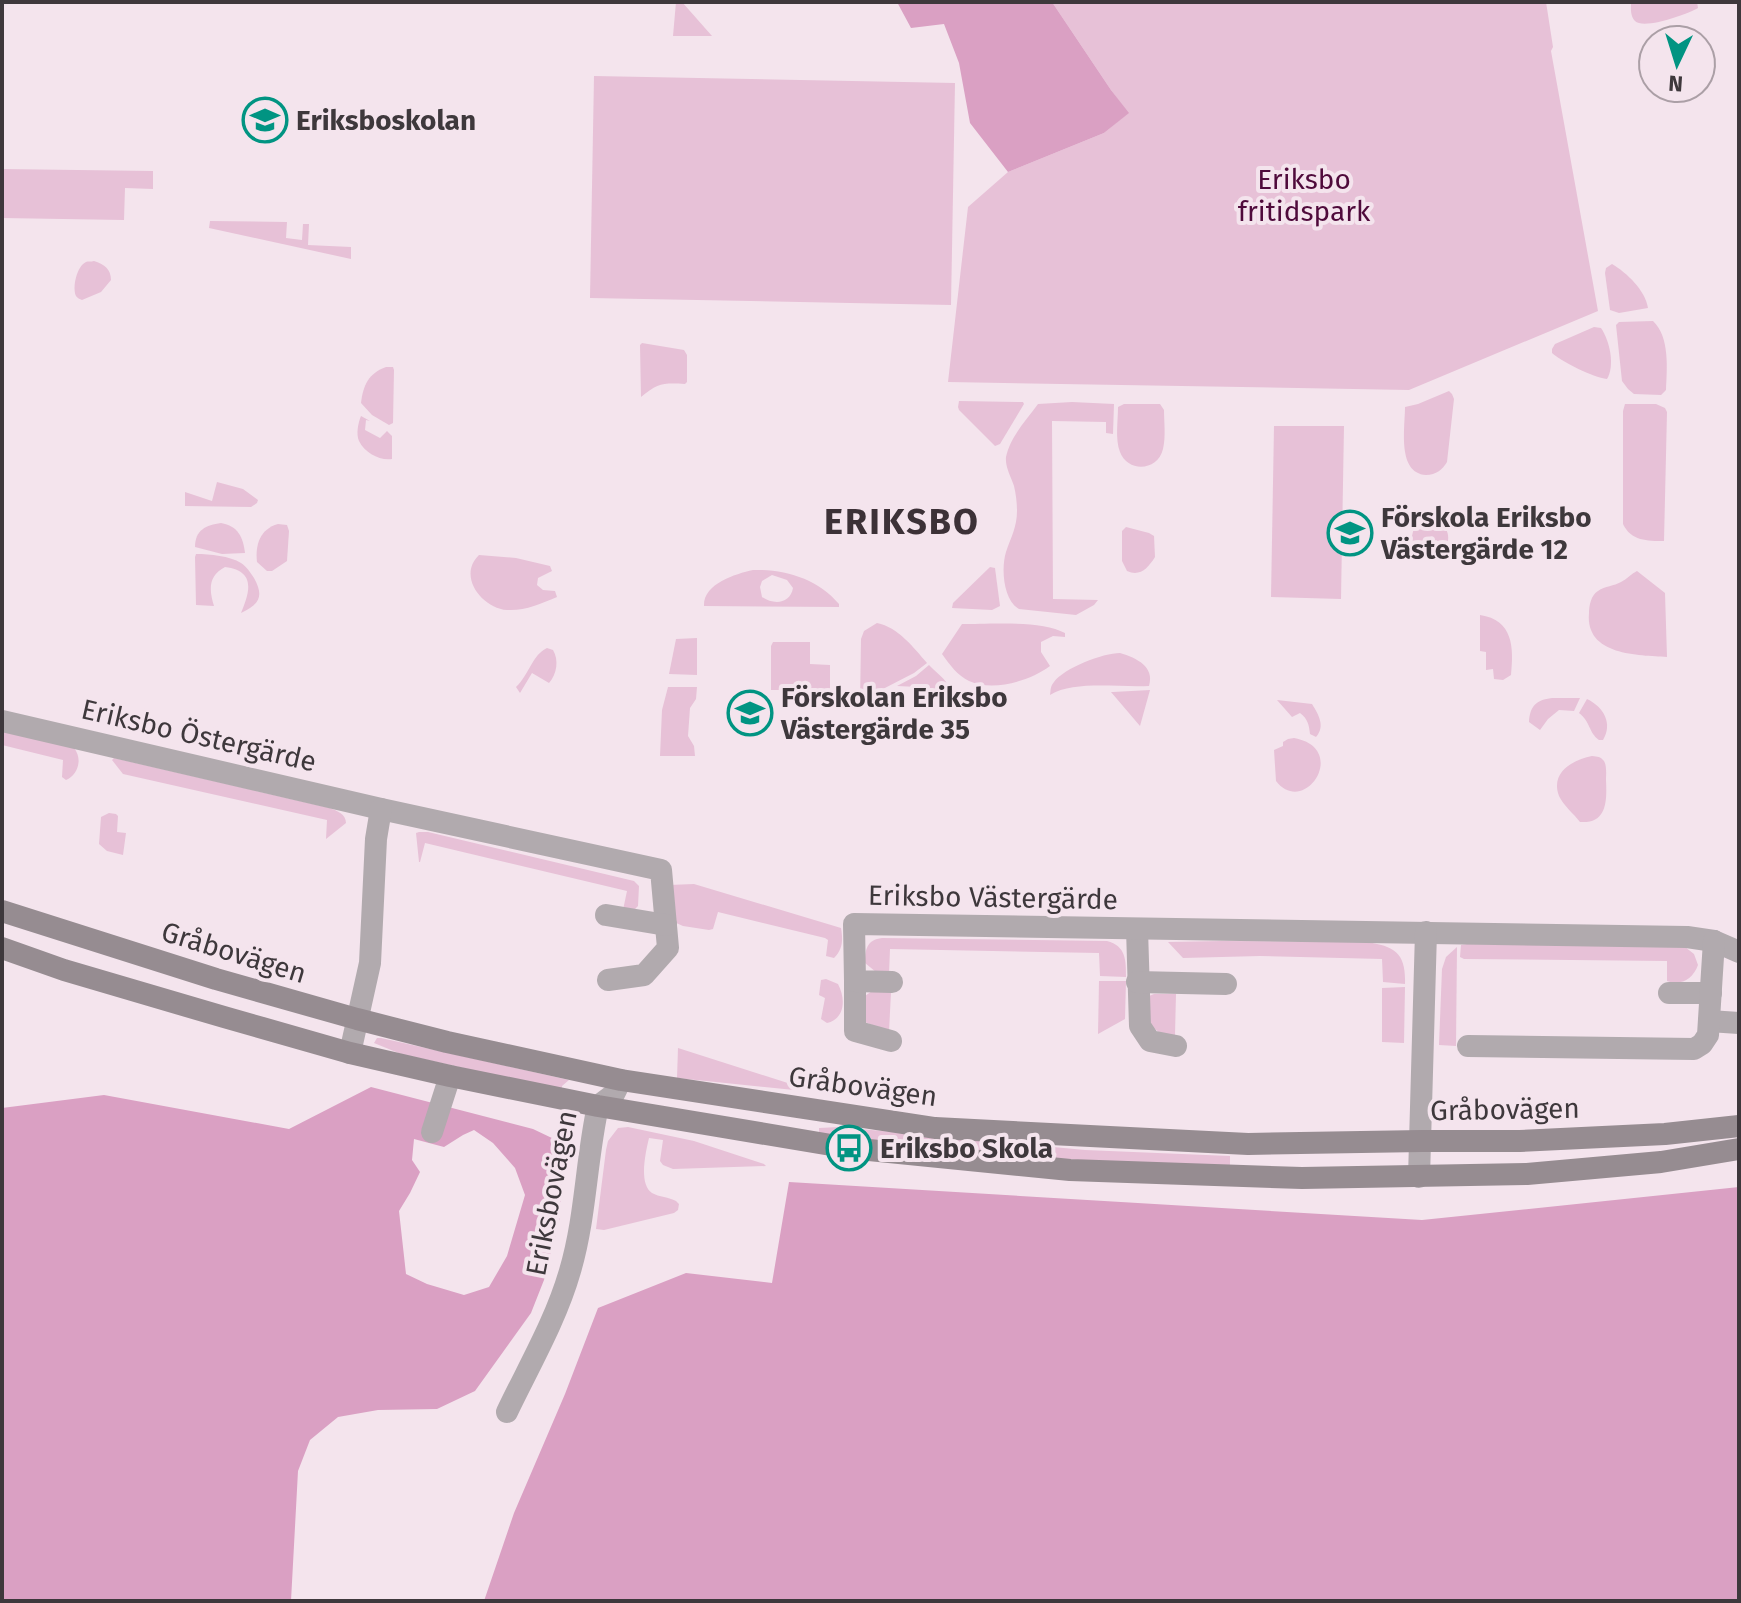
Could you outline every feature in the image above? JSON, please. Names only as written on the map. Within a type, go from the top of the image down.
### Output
[{"type":"main road","name":"Gråbovägen","points":[[2,911],[216,979],[447,1042],[621,1080],[935,1128],[1248,1144],[1534,1141],[1665,1134],[1739,1126]]},
{"type":"main road","points":[[2,948],[93,979],[350,1053],[598,1106],[849,1148],[1040,1167],[1286,1178],[1527,1174],[1661,1162],[1739,1149]]},
{"type":"street","name":"Eriksbo Östergärde","points":[[2,721],[661,870],[668,948],[644,975],[608,980]]},
{"type":"street","points":[[350,1053],[370,963],[376,839],[381,809]]},
{"type":"street","points":[[606,915],[666,925]]},
{"type":"street","name":"Eriksbo Västergärde","points":[[891,1041],[855,1031],[854,924],[1687,937],[1714,941],[1739,952]]},
{"type":"street","name":"Eriksbo Västergärde","points":[[1137,929],[1140,1026],[1150,1041],[1176,1046]]},
{"type":"street","points":[[1419,1177],[1426,932]]},
{"type":"street","points":[[1468,1046],[1694,1049],[1708,1035],[1714,941]]},
{"type":"street","points":[[855,981],[892,982]]},
{"type":"street","points":[[1137,982],[1226,984]]},
{"type":"street","points":[[1669,993],[1711,993]]},
{"type":"street","points":[[1709,1021],[1739,1023]]},
{"type":"street","points":[[432,1132],[450,1076]]},
{"type":"street","name":"Eriksbovägen","points":[[507,1412],[570,1272],[598,1106],[614,1094],[621,1080]]},
{"type":"green space","points":[[676,2],[682,2],[712,36],[673,36]]},
{"type":"green space","name":"Eriksbo fritidspark","points":[[1052,2],[1546,2],[1551,51],[1598,311],[1409,390],[948,382],[968,207],[1008,172],[1104,133],[1128,113]]},
{"type":"green space","points":[[1631,2],[1697,2],[1698,8],[1647,24],[1635,21]]},
{"type":"green space","points":[[594,76],[955,83],[951,305],[590,298]]},
{"type":"green space","points":[[2,169],[153,171],[153,189],[125,188],[124,220],[2,218]]},
{"type":"green space","points":[[210,221],[287,222],[286,238],[302,240],[303,224],[309,224],[308,245],[351,247],[351,259],[209,228]]},
{"type":"green space","points":[[94,261],[106,268],[111,280],[101,292],[82,300],[76,297],[76,277],[83,264]]},
{"type":"green space","points":[[1612,264],[1634,283],[1648,308],[1619,313],[1610,310],[1605,273]]},
{"type":"green space","points":[[1653,321],[1665,344],[1666,390],[1661,395],[1634,394],[1622,381],[1616,325],[1619,322]]},
{"type":"green space","points":[[1594,327],[1601,328],[1609,346],[1611,367],[1607,379],[1578,369],[1552,353],[1555,344]]},
{"type":"green space","points":[[642,343],[684,350],[687,355],[687,382],[661,385],[641,397]]},
{"type":"green space","points":[[386,367],[393,367],[394,370],[393,423],[389,425],[372,415],[361,403],[368,380]]},
{"type":"green space","points":[[1449,391],[1454,399],[1447,462],[1433,474],[1417,472],[1410,466],[1405,448],[1405,407]]},
{"type":"green space","points":[[959,401],[1024,404],[1000,444],[995,446],[959,410]]},
{"type":"green space","points":[[1038,404],[1114,404],[1113,434],[1106,433],[1106,422],[1052,421],[1053,599],[1098,600],[1076,615],[1019,609],[1010,599],[1004,575],[1004,559],[1017,511],[1015,489],[1006,457],[1015,435]]},
{"type":"green space","points":[[1124,404],[1160,404],[1164,410],[1163,449],[1155,462],[1149,465],[1143,467],[1129,463],[1120,452],[1118,407]]},
{"type":"green space","points":[[1625,404],[1656,404],[1667,412],[1664,541],[1635,537],[1623,524]]},
{"type":"green space","points":[[361,416],[370,421],[366,420],[365,430],[380,438],[387,431],[392,436],[392,459],[378,457],[362,445],[358,438]]},
{"type":"green space","points":[[1274,426],[1344,426],[1341,599],[1271,597]]},
{"type":"green space","points":[[217,482],[243,489],[258,500],[257,503],[251,507],[185,506],[185,492],[212,501]]},
{"type":"green space","points":[[1431,517],[1442,524],[1448,536],[1447,545],[1432,561],[1413,546],[1412,536],[1415,523]]},
{"type":"green space","points":[[221,523],[239,533],[245,553],[222,554],[195,547],[202,529]]},
{"type":"green space","points":[[278,524],[287,525],[289,531],[287,561],[267,571],[257,562],[258,544],[267,530]]},
{"type":"green space","points":[[1126,527],[1154,536],[1155,557],[1140,572],[1127,571],[1122,561],[1122,531]]},
{"type":"green space","points":[[196,554],[226,557],[243,565],[257,584],[259,595],[256,603],[241,613],[248,583],[242,573],[225,567],[215,575],[211,584],[214,606],[196,605]]},
{"type":"green space","points":[[479,555],[516,558],[550,566],[552,571],[538,578],[537,585],[543,590],[555,591],[557,597],[514,610],[489,604],[475,590],[472,581],[473,563]]},
{"type":"green space","points":[[990,567],[995,568],[1000,606],[992,610],[952,608],[953,603]]},
{"type":"green space","points":[[753,570],[800,577],[831,595],[839,607],[704,606],[705,598],[714,586],[729,577]],"holes":[[[772,575],[787,580],[793,588],[785,600],[776,602],[762,597],[762,581]]]},
{"type":"green space","points":[[1637,571],[1665,593],[1667,657],[1616,650],[1596,638],[1590,627],[1589,607],[1594,595]]},
{"type":"green space","points":[[1480,615],[1499,623],[1509,636],[1511,675],[1503,680],[1494,679],[1493,669],[1486,670],[1486,652],[1480,651]]},
{"type":"green space","points":[[877,623],[899,633],[927,663],[881,690],[862,706],[861,639],[864,631]]},
{"type":"green space","points":[[962,624],[1043,626],[1065,633],[1065,637],[1053,636],[1041,642],[1041,652],[1050,666],[1042,671],[1011,683],[979,684],[961,676],[942,654]]},
{"type":"green space","points":[[697,638],[697,675],[669,674],[676,639]]},
{"type":"green space","points":[[773,642],[810,642],[810,664],[830,665],[830,690],[771,690]]},
{"type":"green space","points":[[547,648],[553,650],[556,658],[552,679],[549,683],[532,673],[520,693],[516,687],[538,655]]},
{"type":"green space","points":[[1120,653],[1143,664],[1149,674],[1149,686],[1085,686],[1050,695],[1053,684],[1066,672],[1094,658]]},
{"type":"green space","points":[[929,665],[949,685],[950,701],[918,687],[897,686]]},
{"type":"green space","points":[[668,687],[697,687],[696,699],[690,708],[688,736],[695,756],[660,756],[662,710]]},
{"type":"green space","points":[[1150,690],[1140,726],[1111,692],[1113,692]]},
{"type":"green space","points":[[1552,698],[1580,698],[1574,711],[1559,710],[1540,730],[1529,722],[1531,712],[1538,702]]},
{"type":"green space","points":[[1587,699],[1605,716],[1607,728],[1603,740],[1595,737],[1579,713]]},
{"type":"green space","points":[[1277,700],[1312,704],[1321,724],[1316,737],[1310,734],[1303,715],[1300,713],[1292,717]]},
{"type":"green space","points":[[2,731],[74,748],[79,762],[76,771],[66,780],[62,777],[63,760],[2,745]]},
{"type":"green space","points":[[1294,738],[1310,744],[1319,754],[1321,766],[1317,777],[1299,791],[1287,790],[1276,781],[1274,750]]},
{"type":"green space","points":[[1592,756],[1600,757],[1605,763],[1604,810],[1596,819],[1580,822],[1559,796],[1558,780],[1565,768]]},
{"type":"green space","points":[[112,760],[330,808],[343,815],[346,823],[326,839],[327,820],[123,774]]},
{"type":"green space","points":[[109,813],[118,816],[117,832],[126,833],[123,855],[107,851],[99,844],[101,817]]},
{"type":"green space","points":[[416,833],[634,881],[639,886],[638,906],[634,910],[623,910],[627,891],[425,843],[419,862]]},
{"type":"green space","points":[[694,884],[841,928],[839,951],[834,958],[826,956],[828,940],[825,938],[718,912],[713,929],[709,930],[674,922],[669,885]]},
{"type":"green space","points":[[882,938],[1107,941],[1121,950],[1126,977],[1100,976],[1099,953],[890,949],[889,974],[876,972],[865,963],[866,953],[870,943]]},
{"type":"green space","points":[[1168,942],[1366,942],[1385,946],[1401,959],[1405,984],[1383,982],[1382,959],[1183,958]]},
{"type":"green space","points":[[1461,945],[1685,947],[1694,954],[1698,965],[1686,980],[1677,983],[1667,981],[1667,961],[1464,959],[1460,957]]},
{"type":"green space","points":[[1457,947],[1456,1046],[1439,1045],[1442,969],[1446,957]]},
{"type":"green space","points":[[821,980],[838,984],[843,1002],[837,1017],[827,1023],[821,1019],[825,998],[819,995]]},
{"type":"green space","points":[[1099,981],[1126,981],[1125,1019],[1098,1034]]},
{"type":"green space","points":[[1405,987],[1404,1043],[1382,1042],[1382,988]]},
{"type":"green space","points":[[872,991],[891,992],[889,1032],[865,1022],[865,996]]},
{"type":"green space","points":[[1176,994],[1175,1035],[1161,1034],[1149,1024],[1149,996]]},
{"type":"green space","points":[[377,1038],[569,1080],[562,1086],[565,1091],[401,1054],[374,1043]]},
{"type":"green space","points":[[678,1048],[794,1085],[794,1090],[677,1078]]},
{"type":"green space","points":[[628,1127],[694,1141],[766,1166],[673,1169],[660,1161],[663,1140],[649,1138],[645,1182],[652,1193],[676,1201],[678,1210],[604,1230],[596,1229],[608,1141],[618,1128]]},
{"type":"green space","points":[[839,1127],[1085,1150],[1230,1156],[1230,1166],[1024,1156],[819,1133],[819,1128]]},
{"type":"shaded area","points":[[897,2],[1052,2],[1129,113],[1104,133],[1008,172],[970,123],[959,63],[944,24],[911,28]]},
{"type":"shaded area","points":[[371,1087],[533,1129],[554,1139],[563,1172],[559,1222],[544,1280],[531,1313],[475,1391],[437,1409],[378,1410],[338,1417],[310,1440],[298,1471],[291,1601],[2,1601],[2,1108],[104,1095],[289,1129]],"holes":[[[474,1130],[493,1143],[515,1168],[525,1195],[507,1256],[489,1287],[464,1295],[406,1274],[399,1211],[420,1172],[412,1160],[414,1139],[444,1147]]]},
{"type":"shaded area","points":[[789,1182],[1422,1220],[1739,1187],[1739,1601],[484,1601],[514,1513],[598,1308],[686,1273],[772,1283]]},
{"type":"place","name":"Eriksboskolan","points":[[265,120]]},
{"type":"place","name":"Förskola Eriksbo Västergärde 12","points":[[1350,533]]},
{"type":"place","name":"Förskolan Eriksbo Västergärde 35","points":[[750,713]]},
{"type":"place","name":"Eriksbo Skola","points":[[849,1148]]},
{"type":"district","name":"ERIKSBO","points":[[902,521]]}]
